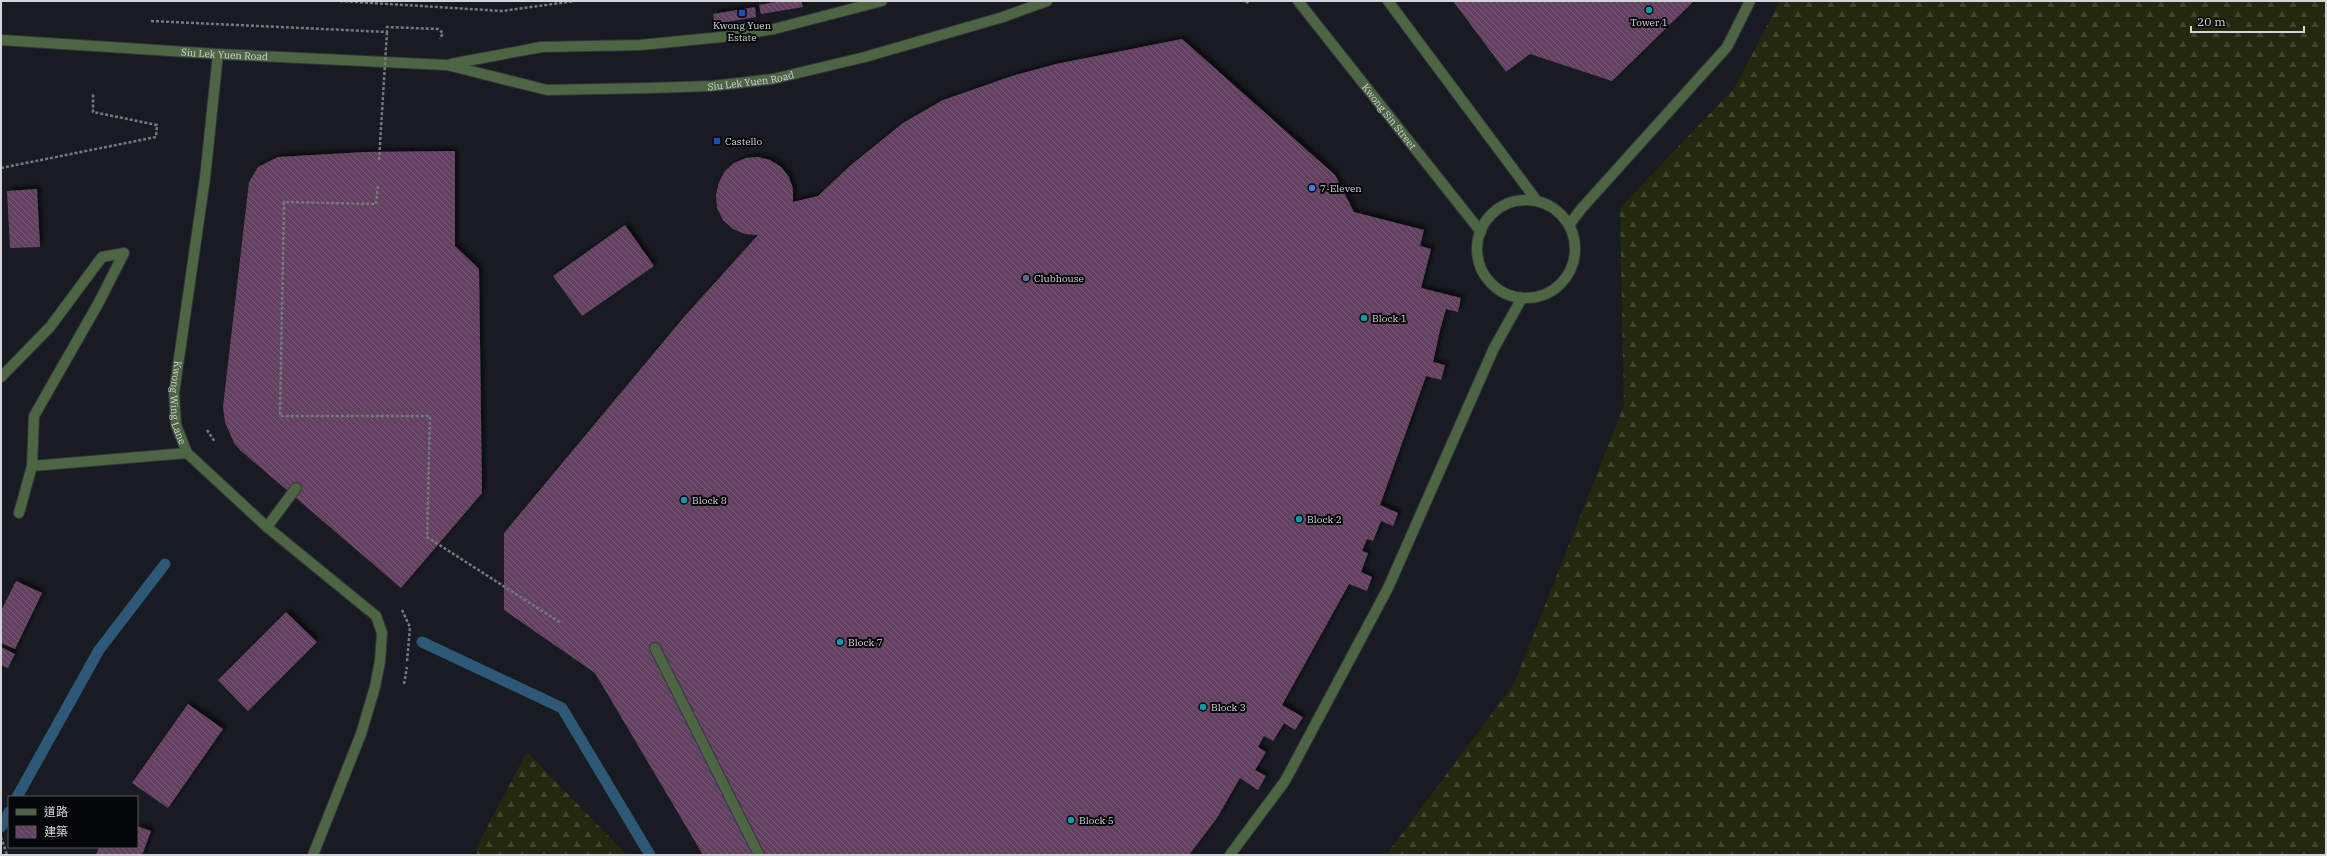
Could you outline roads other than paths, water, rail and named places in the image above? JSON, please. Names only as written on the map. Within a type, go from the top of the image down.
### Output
[{"type":"street","name":"Siu Lek Yuen Road","points":[[447,65],[541,47],[640,45],[732,36],[774,29],[882,1]]},
{"type":"street","name":"Siu Lek Yuen Road","points":[[1,40],[218,54],[447,65],[547,90],[720,85],[773,79],[865,57],[1003,17],[1047,1]]},
{"type":"street","name":"Kwong Sin Street","points":[[1298,1],[1480,232]]},
{"type":"street","points":[[1388,1],[1537,201]]},
{"type":"street","points":[[1569,225],[1582,208],[1727,48],[1742,21],[1750,1]]},
{"type":"street","name":"Kwong Wing Lane","points":[[218,54],[205,178],[174,393],[176,425],[187,453],[267,527],[376,616],[382,633],[380,661],[375,687],[361,734],[313,855]]},
{"type":"street","points":[[1523,200],[1537,201],[1550,206],[1561,214],[1569,225],[1575,239],[1575,254],[1571,269],[1563,282],[1552,291],[1538,297],[1522,298],[1508,295],[1495,287],[1485,276],[1478,262],[1477,247],[1480,232],[1497,210],[1510,203],[1523,200]]},
{"type":"street","points":[[1,377],[50,327],[102,257],[124,253],[98,304],[34,416],[32,466],[19,513]]},
{"type":"street","points":[[1230,855],[1285,781],[1384,594],[1494,348],[1522,298]]},
{"type":"street","points":[[32,466],[187,453]]},
{"type":"street","points":[[267,527],[296,488]]},
{"type":"street","points":[[655,648],[759,855]]},
{"type":"waterway","points":[[18,796],[99,650],[165,564]]},
{"type":"waterway","points":[[422,642],[562,708],[650,855]]},
{"type":"waterway","points":[[1,827],[8,814]]},
{"type":"place","name":"Tower 1","points":[[1649,10]]},
{"type":"place","name":"Kwong Yuen Estate","points":[[742,13]]},
{"type":"place","name":"Castello","points":[[717,141]]},
{"type":"place","name":"7-Eleven","points":[[1312,188]]},
{"type":"place","name":"Clubhouse","points":[[1026,278]]},
{"type":"place","name":"Block 1","points":[[1364,318]]},
{"type":"place","name":"Block 8","points":[[684,500]]},
{"type":"place","name":"Block 2","points":[[1299,519]]},
{"type":"place","name":"Block 7","points":[[840,642]]},
{"type":"place","name":"Block 3","points":[[1203,707]]},
{"type":"place","name":"Block 5","points":[[1071,820]]}]
